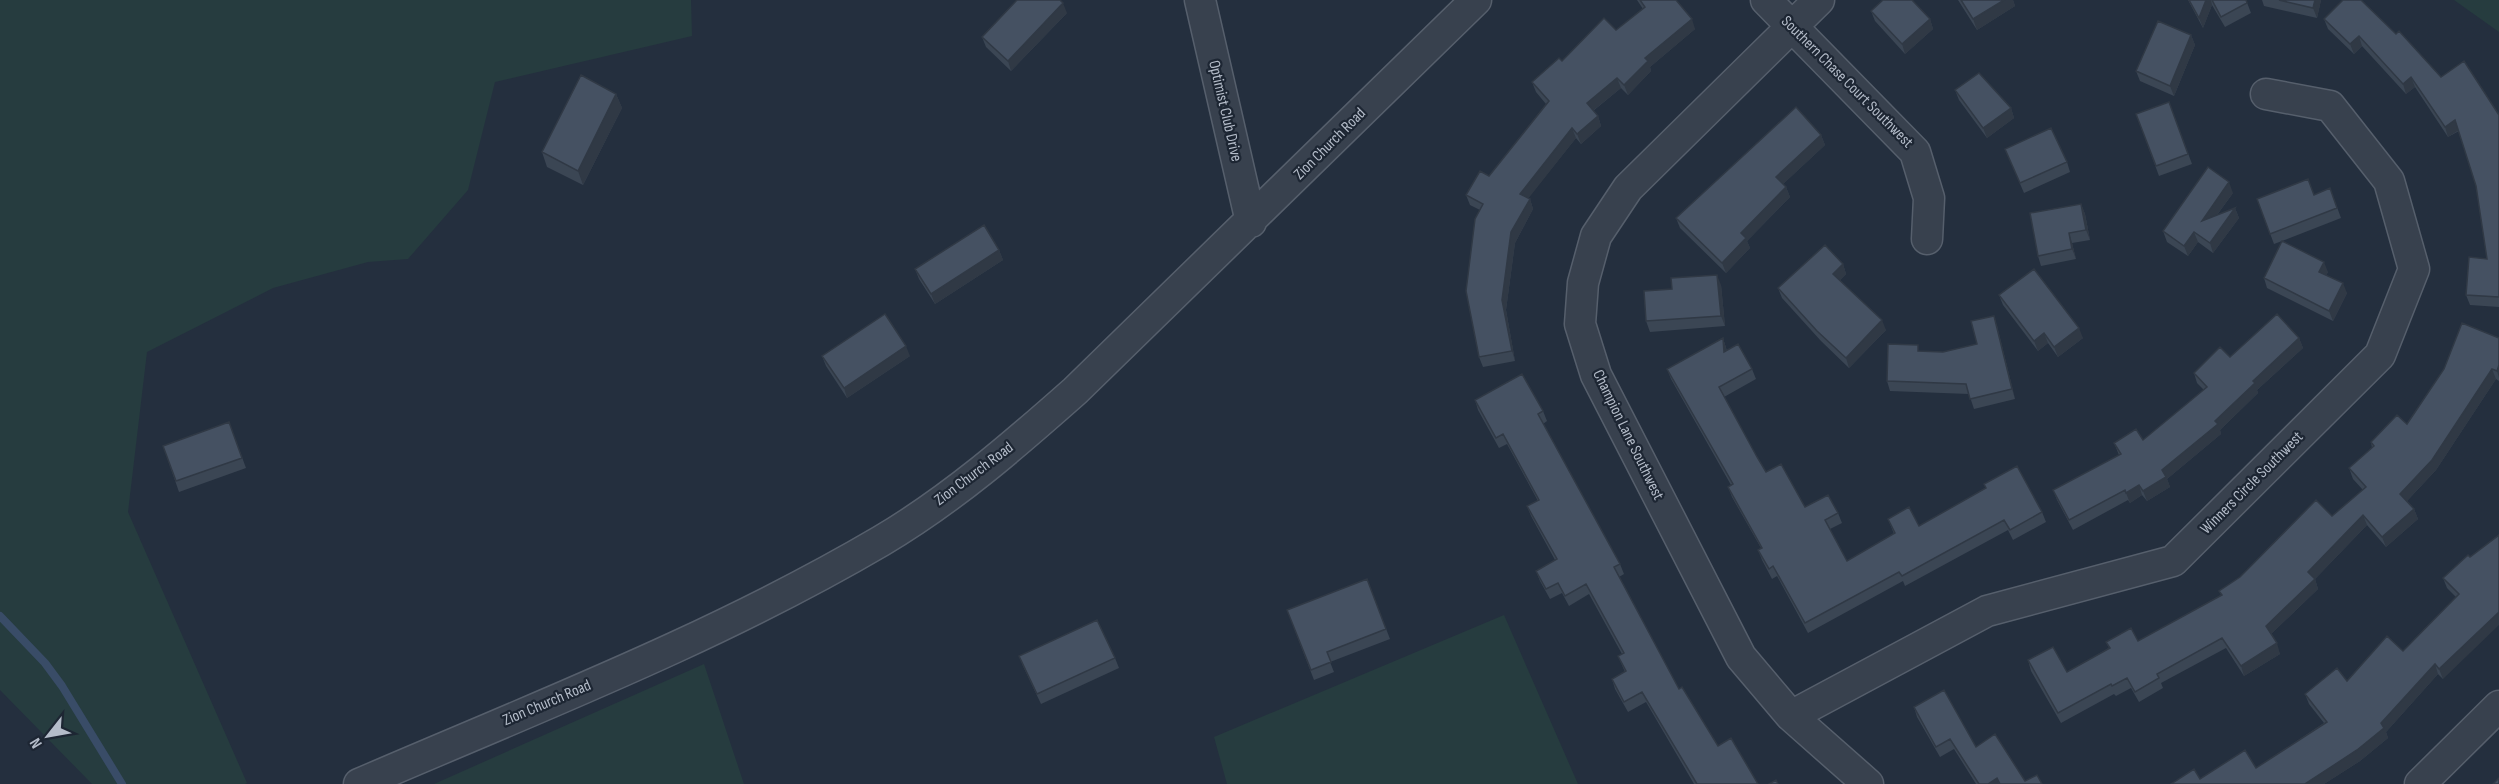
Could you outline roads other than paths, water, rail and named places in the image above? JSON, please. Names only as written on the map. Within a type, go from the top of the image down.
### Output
[{"type":"street","name":"Optimist Club Drive","points":[[1200,0],[1251,222]]},
{"type":"street","name":"Zion Church Road","points":[[359,784],[630,667],[730,621],[882,540],[966,483],[1011,448],[1075,391],[1251,222],[1476,0]]},
{"type":"street","name":"Southern Chase Court Southwest","points":[[1766,0],[1915,152],[1929,198],[1927,239]]},
{"type":"street","name":"Champion Lane Southwest","points":[[1819,0],[1628,188],[1596,236],[1583,283],[1580,324],[1596,375],[1741,657],[1791,716],[1868,784]]},
{"type":"street","name":"Winners Circle Southwest","points":[[1791,716],[1987,611],[2173,561],[2380,354],[2414,269],[2390,181],[2330,106],[2266,94]]},
{"type":"street","points":[[2420,784],[2499,706]]},
{"type":"waterway","points":[[0,616],[45,663],[62,686],[122,784]]}]
